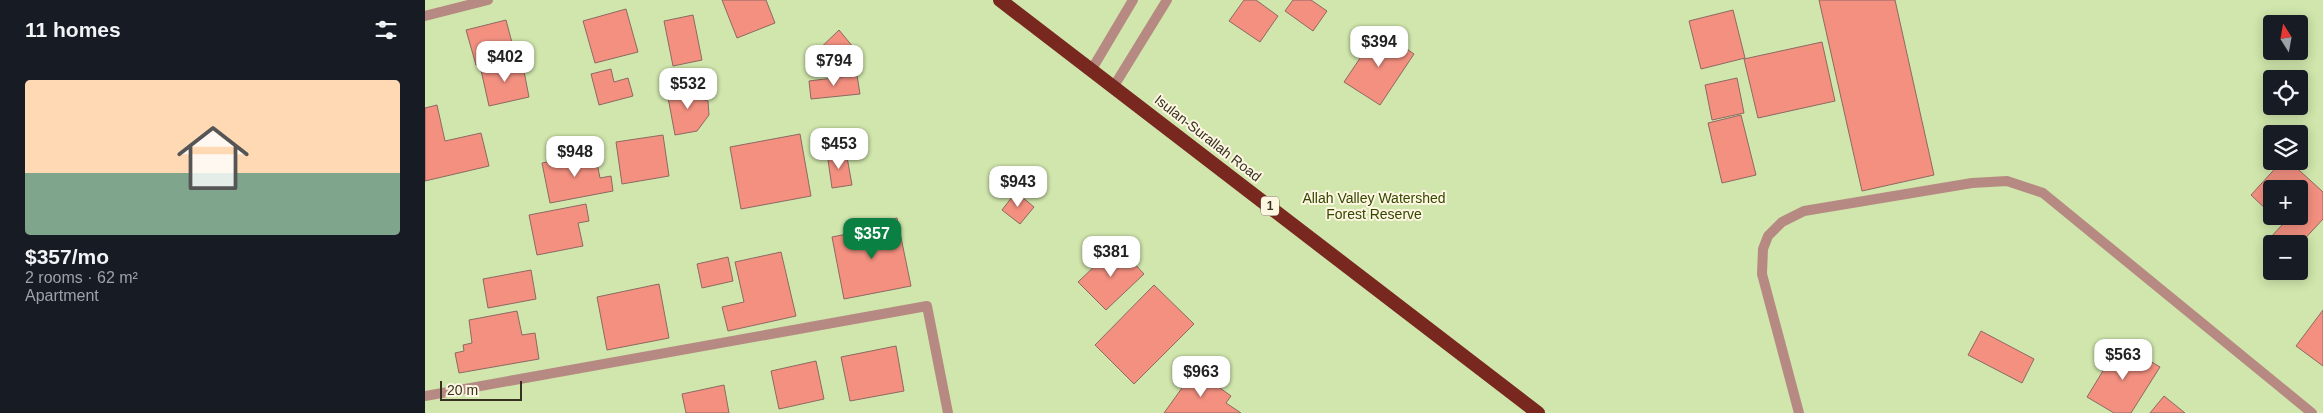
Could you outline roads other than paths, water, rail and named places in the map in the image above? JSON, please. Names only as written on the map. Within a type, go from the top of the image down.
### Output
[{"type":"highway","name":"Isulan-Surallah Road","points":[[1000,0],[1539,413]]},
{"type":"street","points":[[425,16],[488,0]]},
{"type":"street","points":[[1092,69],[1133,0]]},
{"type":"street","points":[[1114,86],[1167,0]]},
{"type":"street","points":[[1799,413],[1762,274],[1763,249],[1768,236],[1782,222],[1804,211],[1973,183],[2007,181],[2043,193],[2311,413]]},
{"type":"street","points":[[425,396],[927,306],[947,413]]},
{"type":"park label","name":"Allah Valley Watershed Forest Reserve","points":[[1374,206]]}]
